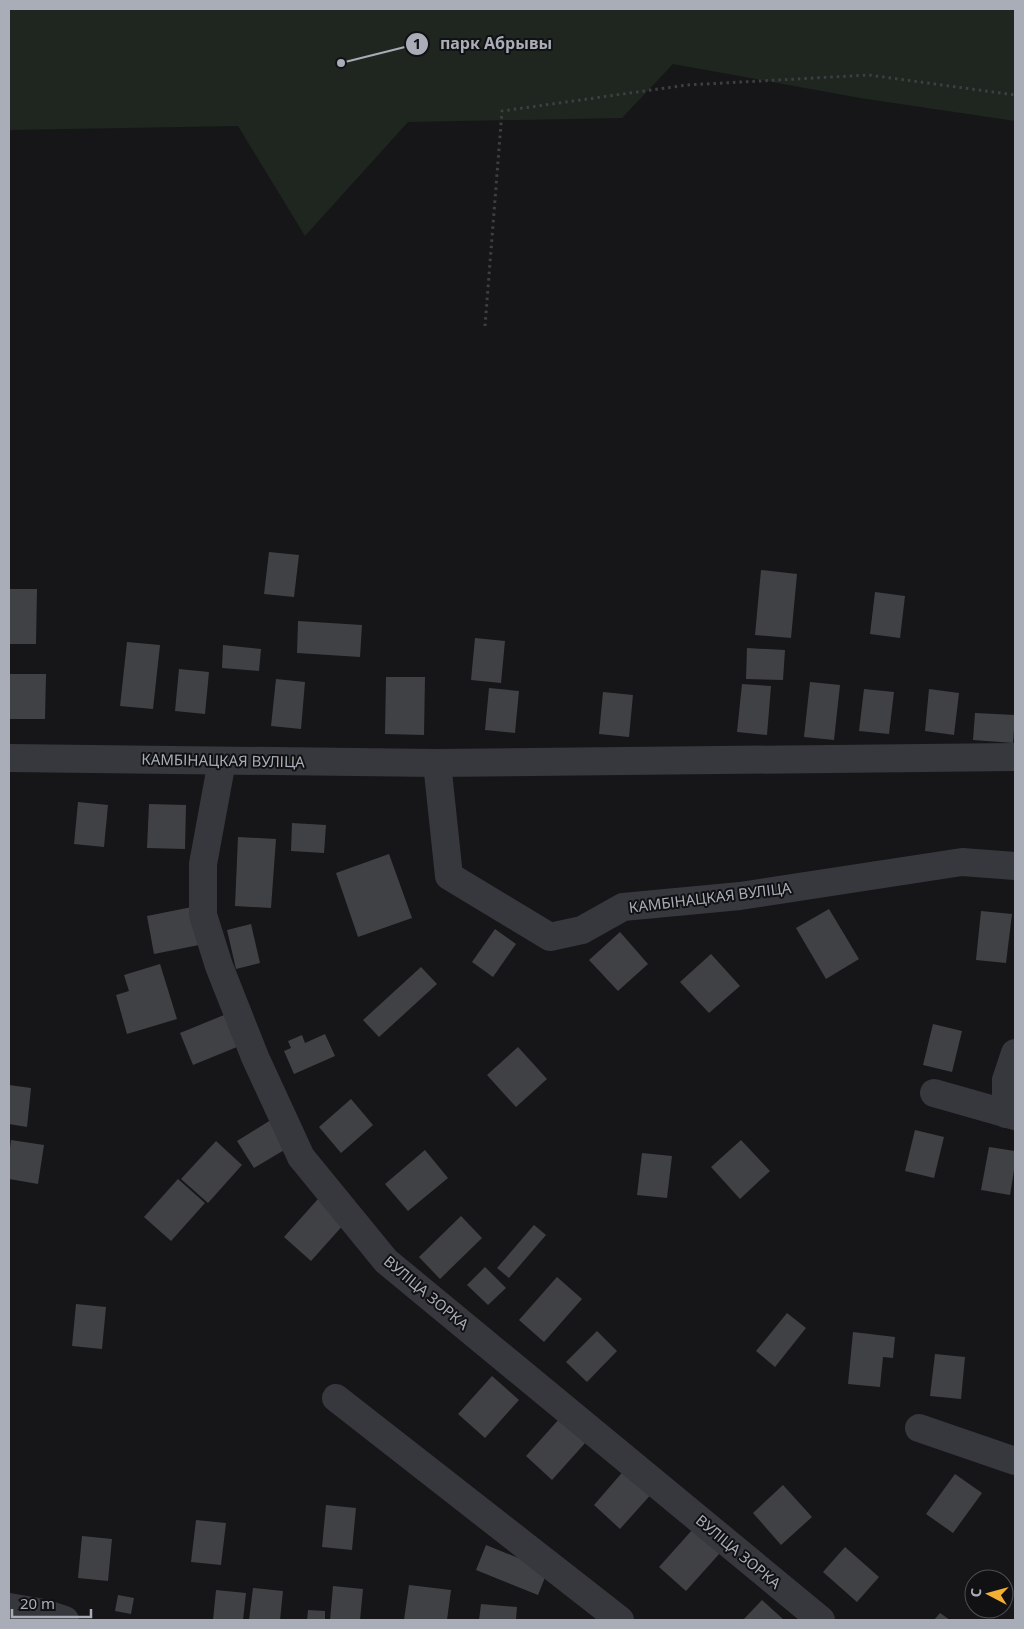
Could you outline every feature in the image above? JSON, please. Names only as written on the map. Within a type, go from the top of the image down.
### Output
[{"type":"street","name":"КАМБІНАЦКАЯ ВУЛІЦА","points":[[9,758],[437,763],[1015,757]]},
{"type":"street","name":"ВУЛІЦА ЗОРКА","points":[[222,761],[203,864],[203,915],[219,966],[255,1057],[301,1157],[386,1261],[821,1620]]},
{"type":"street","name":"КАМБІНАЦКАЯ ВУЛІЦА","points":[[437,763],[449,876],[550,936],[582,930],[623,907],[740,896],[962,862],[1015,866]]},
{"type":"street","points":[[934,1093],[1011,1115],[1006,1080],[1015,1053]]},
{"type":"street","points":[[336,1398],[620,1620]]},
{"type":"street","points":[[919,1428],[1015,1461]]},
{"type":"street","points":[[9,1607],[44,1613],[64,1620]]},
{"type":"path","points":[[485,326],[502,111],[687,85],[869,75],[1015,95]]},
{"type":"shaded area","points":[[9,9],[1015,9],[1015,121],[860,98],[673,64],[622,118],[408,122],[305,236],[238,126],[9,130]]},
{"type":"building","points":[[269,552],[299,555],[294,597],[264,594]]},
{"type":"building","points":[[761,570],[797,574],[791,638],[755,635]]},
{"type":"building","points":[[9,589],[37,589],[36,644],[9,644]]},
{"type":"building","points":[[875,592],[905,596],[900,638],[870,634]]},
{"type":"building","points":[[298,621],[362,625],[360,657],[297,653]]},
{"type":"building","points":[[475,638],[505,641],[501,683],[471,680]]},
{"type":"building","points":[[127,642],[160,645],[153,709],[120,706]]},
{"type":"building","points":[[223,645],[261,649],[259,671],[222,668]]},
{"type":"building","points":[[747,648],[785,650],[783,680],[746,679]]},
{"type":"building","points":[[179,669],[209,672],[205,714],[175,711]]},
{"type":"building","points":[[9,674],[46,674],[45,719],[9,719]]},
{"type":"building","points":[[386,677],[425,677],[424,735],[385,734]]},
{"type":"building","points":[[276,679],[305,682],[301,729],[271,726]]},
{"type":"building","points":[[810,682],[840,685],[834,740],[804,737]]},
{"type":"building","points":[[742,684],[771,686],[767,735],[737,732]]},
{"type":"building","points":[[489,688],[519,691],[515,733],[485,730]]},
{"type":"building","points":[[864,689],[894,692],[889,734],[859,731]]},
{"type":"building","points":[[929,689],[959,693],[954,735],[925,731]]},
{"type":"building","points":[[603,692],[633,695],[629,737],[599,734]]},
{"type":"building","points":[[975,713],[1015,715],[1013,743],[973,740]]},
{"type":"building","points":[[78,802],[108,805],[104,847],[74,844]]},
{"type":"building","points":[[149,804],[186,805],[185,849],[147,848]]},
{"type":"building","points":[[292,823],[326,825],[324,853],[291,851]]},
{"type":"building","points":[[238,837],[276,839],[271,908],[235,906]]},
{"type":"building","points":[[389,854],[412,918],[358,937],[336,873]]},
{"type":"building","points":[[192,907],[199,945],[154,954],[147,916]]},
{"type":"building","points":[[829,909],[859,959],[826,979],[796,928]]},
{"type":"building","points":[[981,911],[1012,914],[1006,963],[976,960]]},
{"type":"building","points":[[251,924],[260,963],[236,969],[227,930]]},
{"type":"building","points":[[495,929],[516,944],[493,977],[472,962]]},
{"type":"building","points":[[620,932],[648,964],[618,991],[589,960]]},
{"type":"building","points":[[711,954],[740,986],[709,1013],[680,982]]},
{"type":"building","points":[[160,964],[177,1019],[127,1034],[116,995],[129,991],[124,975]]},
{"type":"building","points":[[421,967],[437,984],[379,1037],[363,1020]]},
{"type":"building","points":[[224,1015],[237,1047],[193,1065],[180,1033]]},
{"type":"building","points":[[933,1024],[962,1031],[952,1072],[923,1065]]},
{"type":"building","points":[[325,1034],[335,1056],[294,1074],[284,1051],[291,1048],[288,1041],[302,1035],[305,1043]]},
{"type":"building","points":[[518,1047],[547,1079],[516,1107],[487,1075]]},
{"type":"building","points":[[9,1085],[31,1088],[27,1127],[9,1124]]},
{"type":"building","points":[[351,1099],[373,1125],[341,1153],[319,1127]]},
{"type":"building","points":[[274,1118],[291,1146],[254,1168],[237,1141]]},
{"type":"building","points":[[915,1130],[944,1137],[934,1178],[905,1171]]},
{"type":"building","points":[[11,1140],[44,1145],[38,1184],[9,1179]]},
{"type":"building","points":[[741,1140],[770,1171],[740,1199],[711,1167]]},
{"type":"building","points":[[216,1141],[242,1165],[208,1203],[181,1179]]},
{"type":"building","points":[[989,1147],[1015,1151],[1010,1195],[981,1190]]},
{"type":"building","points":[[425,1150],[448,1178],[408,1211],[385,1184]]},
{"type":"building","points":[[642,1153],[672,1156],[667,1198],[637,1195]]},
{"type":"building","points":[[178,1179],[205,1203],[171,1241],[144,1217]]},
{"type":"building","points":[[318,1199],[345,1223],[311,1261],[284,1237]]},
{"type":"building","points":[[461,1216],[482,1238],[440,1279],[419,1257]]},
{"type":"building","points":[[534,1225],[546,1235],[509,1278],[497,1268]]},
{"type":"building","points":[[485,1267],[506,1288],[488,1305],[467,1285]]},
{"type":"building","points":[[557,1277],[582,1299],[544,1342],[519,1320]]},
{"type":"building","points":[[76,1304],[106,1307],[102,1349],[72,1346]]},
{"type":"building","points":[[787,1313],[806,1328],[775,1367],[756,1351]]},
{"type":"building","points":[[597,1331],[617,1351],[587,1382],[566,1362]]},
{"type":"building","points":[[853,1332],[895,1337],[893,1358],[883,1357],[880,1387],[848,1384]]},
{"type":"building","points":[[935,1354],[965,1357],[961,1399],[930,1396]]},
{"type":"building","points":[[492,1376],[519,1400],[485,1438],[458,1414]]},
{"type":"building","points":[[560,1418],[586,1442],[552,1480],[526,1456]]},
{"type":"building","points":[[627,1467],[654,1491],[620,1529],[594,1505]]},
{"type":"building","points":[[955,1474],[982,1493],[953,1533],[926,1514]]},
{"type":"building","points":[[783,1485],[812,1517],[781,1545],[753,1513]]},
{"type":"building","points":[[326,1505],[356,1508],[352,1550],[322,1547]]},
{"type":"building","points":[[196,1520],[226,1523],[221,1565],[191,1562]]},
{"type":"building","points":[[693,1529],[720,1553],[686,1591],[659,1567]]},
{"type":"building","points":[[82,1536],[112,1539],[108,1581],[78,1578]]},
{"type":"building","points":[[486,1545],[548,1570],[538,1595],[476,1570]]},
{"type":"building","points":[[845,1547],[879,1577],[857,1602],[823,1572]]},
{"type":"building","points":[[409,1585],[451,1590],[447,1620],[404,1620]]},
{"type":"building","points":[[333,1586],[363,1589],[360,1620],[330,1620]]},
{"type":"building","points":[[253,1588],[283,1591],[280,1620],[249,1620]]},
{"type":"building","points":[[216,1590],[246,1593],[243,1620],[213,1620]]},
{"type":"building","points":[[118,1595],[134,1598],[131,1614],[115,1611]]},
{"type":"building","points":[[762,1600],[784,1620],[743,1620]]},
{"type":"building","points":[[481,1604],[517,1607],[516,1620],[479,1620]]},
{"type":"building","points":[[308,1610],[325,1611],[325,1620],[307,1620]]},
{"type":"building","points":[[940,1613],[950,1620],[934,1620]]},
{"type":"place","name":"парк Абрывы","points":[[341,63]]}]
